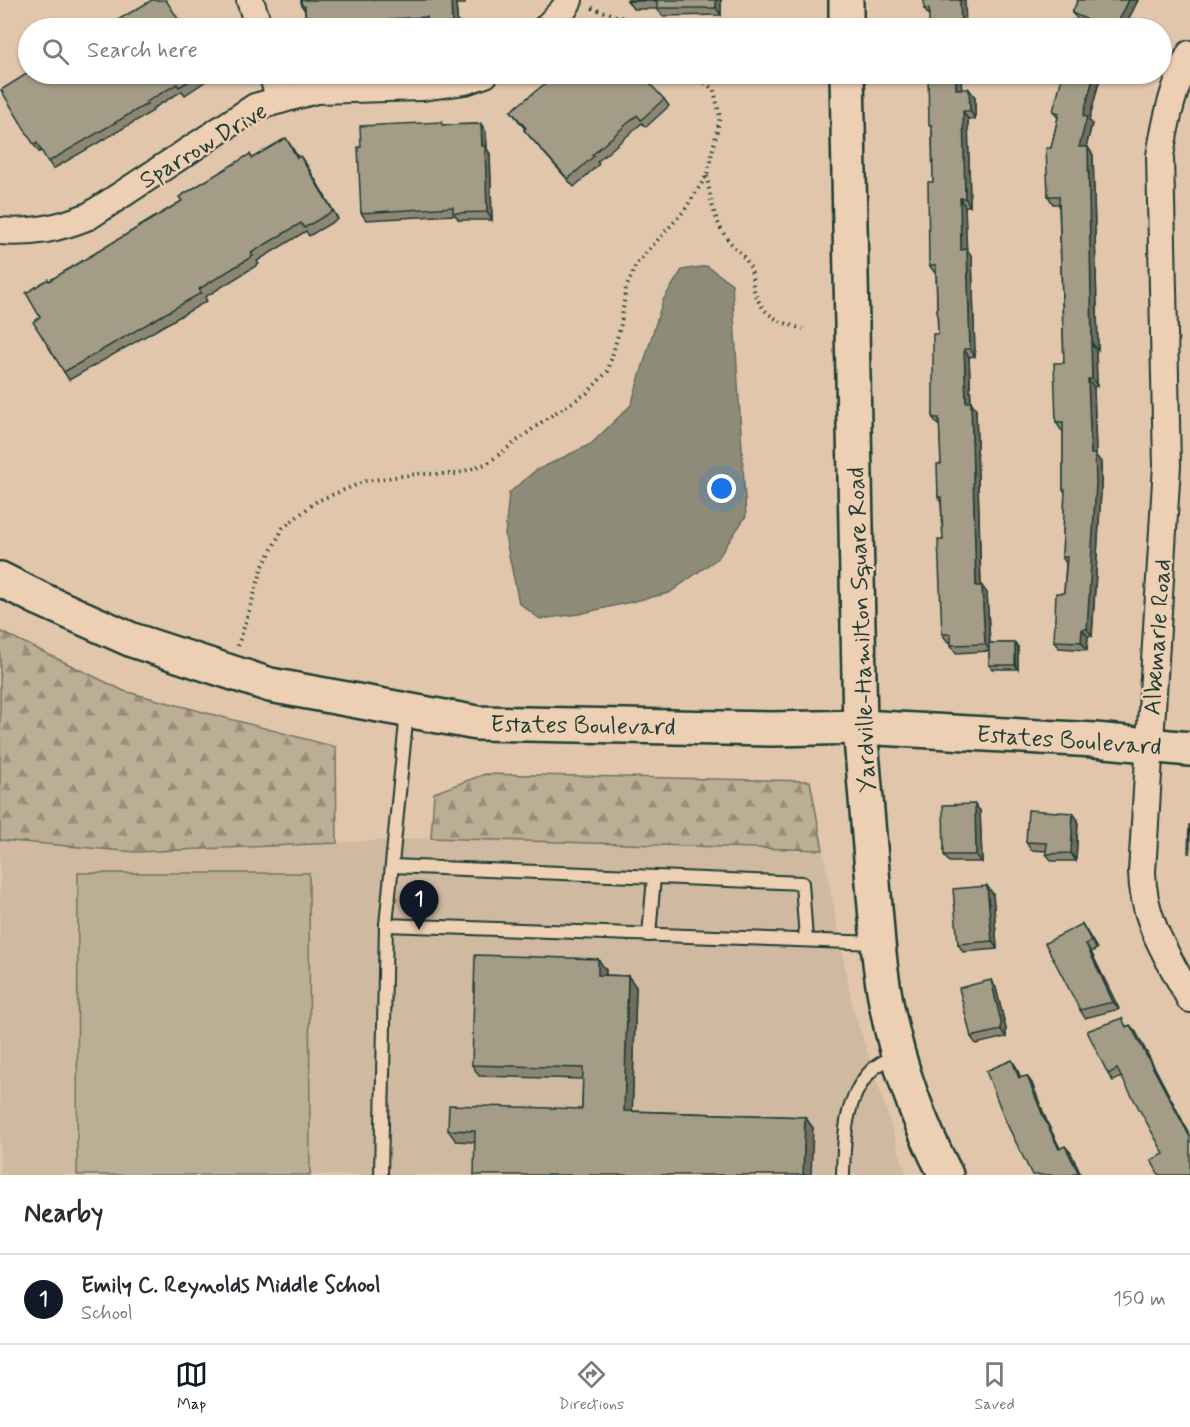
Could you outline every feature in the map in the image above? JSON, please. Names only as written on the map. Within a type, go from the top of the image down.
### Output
[{"type":"street","points":[[250,0],[256,18]]},
{"type":"street","points":[[555,18],[569,0]]},
{"type":"street","points":[[846,0],[846,18]]},
{"type":"street","name":"Albemarle Road","points":[[1190,54],[1179,76],[1166,116],[1160,156],[1167,465],[1143,894],[1149,921],[1190,999]]},
{"type":"street","points":[[275,84],[280,100]]},
{"type":"street","name":"Sparrow Drive","points":[[0,231],[35,231],[60,227],[89,216],[255,107],[316,90],[423,87],[444,84]]},
{"type":"street","name":"Yardville-Hamilton Square Road","points":[[847,84],[860,727],[878,943],[881,975],[897,1054],[929,1142],[946,1175]]},
{"type":"street","name":"Estates Boulevard","points":[[0,579],[132,640],[270,685],[477,723],[773,729],[860,727],[1190,749]]},
{"type":"lane","points":[[381,1175],[386,925],[407,711]]},
{"type":"lane","points":[[392,866],[802,883],[806,940]]},
{"type":"lane","points":[[649,935],[654,877]]},
{"type":"lane","points":[[386,925],[878,943]]},
{"type":"lane","points":[[843,1175],[844,1130],[850,1107],[860,1086],[872,1070],[897,1054]]},
{"type":"path","points":[[569,0],[623,18]]},
{"type":"path","points":[[230,672],[263,566],[283,528],[317,501],[366,481],[416,474],[456,474],[488,463],[547,418],[587,393],[608,371],[621,324],[626,288],[637,263],[684,211],[707,175],[720,117],[714,90],[706,84]]},
{"type":"path","points":[[707,175],[713,209],[724,235],[745,258],[751,270],[754,290],[761,306],[778,322],[802,329]]},
{"type":"shaded area","points":[[707,266],[732,284],[746,516],[718,558],[669,593],[579,614],[540,619],[519,603],[505,536],[509,493],[535,471],[591,444],[631,405],[663,300],[682,270]]},
{"type":"shaded area","points":[[431,838],[823,850],[853,1008],[907,1175],[0,1175],[0,841],[135,852]]},
{"type":"green space","points":[[0,631],[124,691],[336,747],[337,843],[135,852],[0,840]]},
{"type":"green space","points":[[485,774],[810,781],[823,850],[431,838],[434,793]]},
{"type":"green space","points":[[78,873],[309,873],[310,1175],[77,1175]]},
{"type":"building","points":[[152,0],[166,0],[178,18],[121,18]]},
{"type":"building","points":[[301,0],[451,0],[452,18],[306,18],[305,6],[302,6]]},
{"type":"building","points":[[627,0],[716,0],[716,8],[657,8],[657,1]]},
{"type":"building","points":[[924,0],[960,0],[961,18],[929,18],[929,9],[924,9]]},
{"type":"building","points":[[1078,0],[1129,0],[1120,18],[1084,18],[1072,13]]},
{"type":"building","points":[[18,79],[18,84],[177,84],[48,162],[37,143],[34,145],[1,90]]},
{"type":"building","points":[[545,84],[650,84],[664,99],[641,120],[637,115],[568,179],[524,130],[526,128],[511,111]]},
{"type":"building","points":[[928,84],[956,84],[956,89],[969,89],[970,111],[963,111],[965,198],[960,198],[961,250],[967,249],[970,349],[964,349],[966,402],[971,402],[976,586],[982,586],[985,644],[951,645],[951,634],[942,634],[938,540],[943,540],[937,464],[941,464],[939,418],[933,418],[933,334],[938,334],[936,265],[929,265],[928,182],[933,182],[932,125],[929,125]]},
{"type":"building","points":[[1060,84],[1092,84],[1083,116],[1087,117],[1079,147],[1088,147],[1092,379],[1088,379],[1091,454],[1095,454],[1096,483],[1087,629],[1082,629],[1081,642],[1054,641],[1056,593],[1064,593],[1067,557],[1062,557],[1065,490],[1063,490],[1063,422],[1056,422],[1054,363],[1064,363],[1059,196],[1048,196],[1046,148],[1051,148],[1059,113],[1053,111]]},
{"type":"building","points":[[442,122],[442,125],[481,124],[482,146],[485,146],[487,212],[453,213],[453,207],[361,213],[358,147],[361,147],[360,126]]},
{"type":"building","points":[[286,138],[297,158],[300,156],[333,211],[304,228],[301,223],[251,253],[253,256],[199,289],[201,293],[64,372],[33,322],[40,317],[26,293],[182,201],[179,197],[250,154],[252,158]]},
{"type":"building","points":[[989,643],[1015,643],[1015,665],[989,665]]},
{"type":"building","points":[[975,804],[976,855],[944,855],[943,805]]},
{"type":"building","points":[[1028,810],[1073,813],[1071,853],[1046,854],[1047,843],[1026,842]]},
{"type":"building","points":[[1189,825],[1190,853],[1188,853]]},
{"type":"building","points":[[987,886],[992,941],[958,944],[953,889]]},
{"type":"building","points":[[1082,924],[1091,941],[1086,944],[1113,1002],[1080,1010],[1045,943]]},
{"type":"building","points":[[475,955],[598,959],[598,975],[628,976],[624,1111],[805,1117],[803,1175],[474,1175],[475,1131],[448,1130],[449,1105],[582,1109],[583,1068],[472,1065]]},
{"type":"building","points":[[991,980],[1001,1030],[971,1037],[959,988]]},
{"type":"building","points":[[1122,1018],[1126,1027],[1130,1025],[1190,1137],[1190,1175],[1159,1175],[1151,1160],[1164,1154],[1117,1069],[1108,1074],[1087,1031]]},
{"type":"building","points":[[1012,1060],[1019,1078],[1027,1076],[1059,1149],[1065,1146],[1078,1172],[1072,1175],[1032,1175],[1006,1122],[986,1071]]},
{"type":"place","name":"Emily C. Reynolds Middle School","points":[[419,930]]}]
